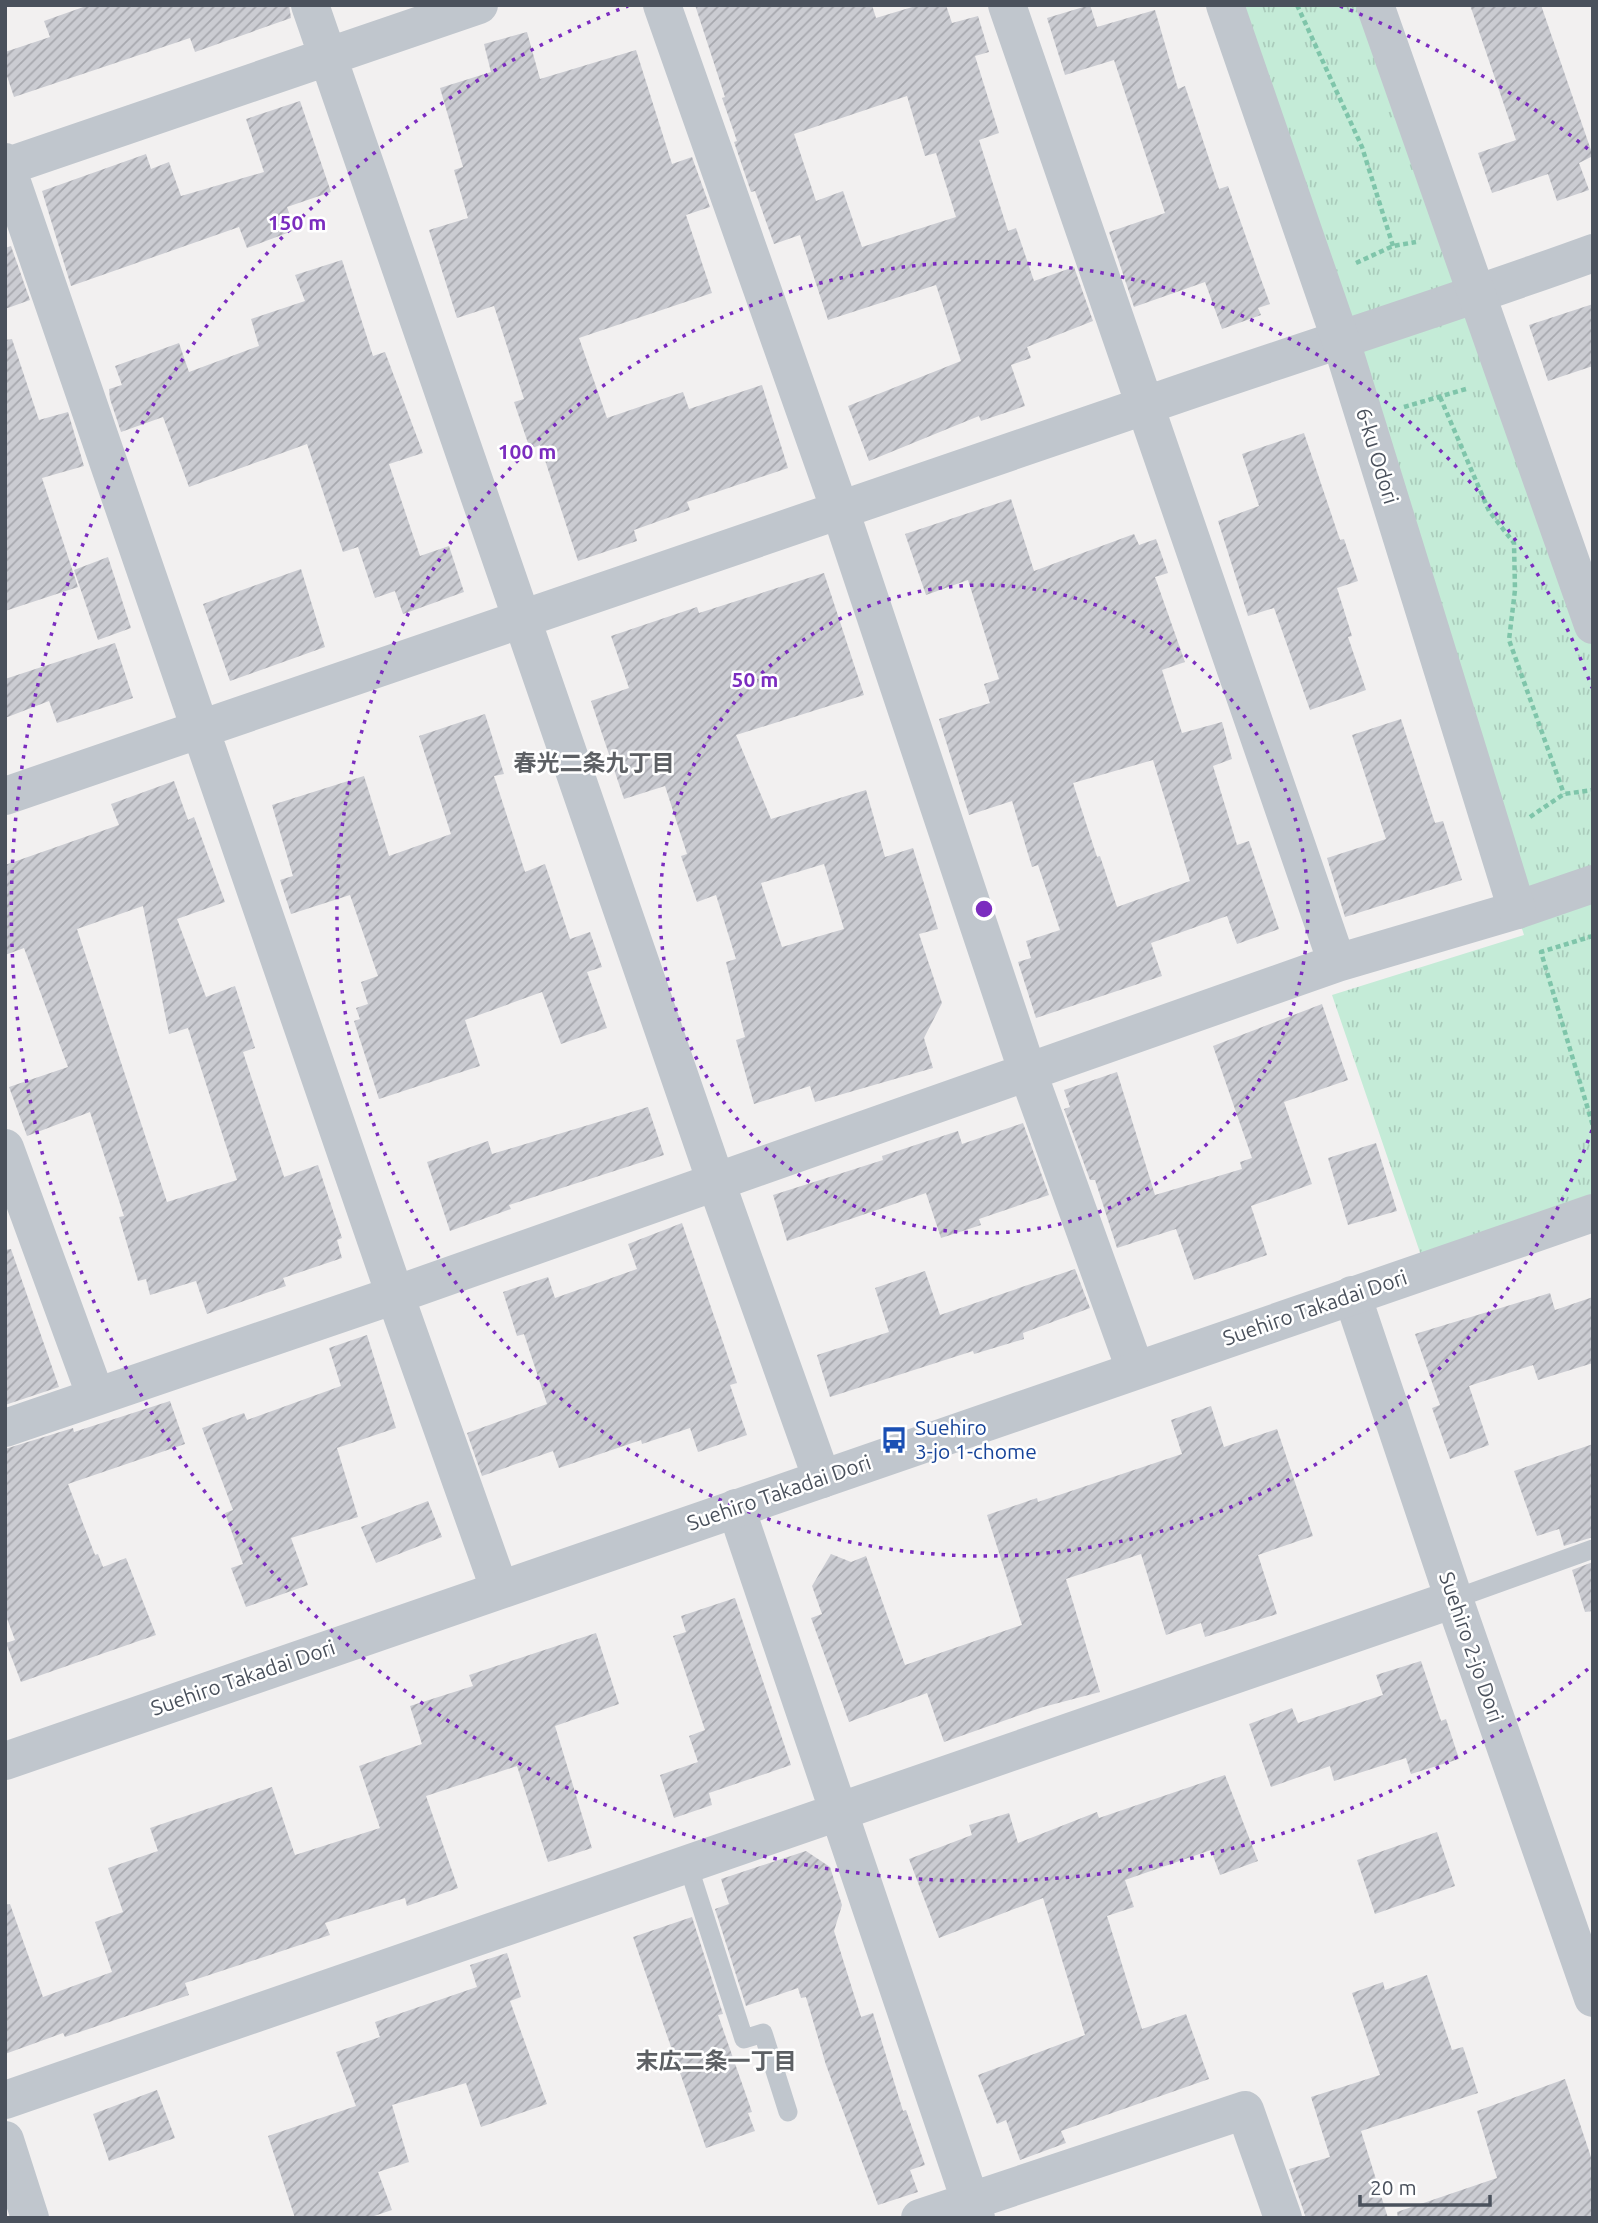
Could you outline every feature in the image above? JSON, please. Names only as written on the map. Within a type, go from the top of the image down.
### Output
[{"type":"street","points":[[310,5],[716,1182],[822,1479]]},
{"type":"street","points":[[478,5],[6,165],[395,1295],[499,1588]]},
{"type":"street","points":[[662,5],[841,513],[1028,1073],[1135,1369]]},
{"type":"street","points":[[1007,5],[1143,406],[1337,962]]},
{"type":"street","name":"6-ku Odori","points":[[1225,5],[1341,341],[1517,910]]},
{"type":"street","points":[[1375,5],[1593,625]]},
{"type":"street","points":[[5,796],[841,513],[1143,406],[1477,295],[1593,253]]},
{"type":"street","points":[[5,1428],[395,1295],[1337,962],[1517,910],[1593,884]]},
{"type":"street","points":[[5,1147],[96,1397]]},
{"type":"street","name":"Suehiro Takadai Dori","points":[[5,1761],[499,1588],[1593,1213]]},
{"type":"street","name":"Suehiro 2-jo Dori","points":[[1352,1295],[1454,1599],[1582,1930],[1593,1998]]},
{"type":"street","points":[[736,1508],[840,1809],[972,2209]]},
{"type":"street","points":[[5,2100],[840,1809],[1454,1599]]},
{"type":"street","points":[[920,2218],[972,2209],[1245,2110],[1283,2218]]},
{"type":"street","points":[[5,2140],[30,2218]]},
{"type":"lane","points":[[1454,1599],[1593,1549]]},
{"type":"lane","points":[[688,1862],[744,2039],[762,2033],[788,2112]]},
{"type":"path","points":[[1297,5],[1362,147],[1393,246]]},
{"type":"path","points":[[1402,408],[1470,388]]},
{"type":"path","points":[[1440,397],[1489,511],[1514,543],[1515,590],[1509,640],[1564,794]]},
{"type":"path","points":[[1524,821],[1564,794],[1593,790]]},
{"type":"path","points":[[1593,936],[1541,952],[1593,1126]]},
{"type":"green space","points":[[1225,5],[1375,5],[1593,625],[1593,1213],[1426,1270],[1332,995],[1524,935]]},
{"type":"building","points":[[89,5],[289,5],[291,18],[195,52],[190,38],[14,97],[5,70],[5,52],[50,37],[44,21]]},
{"type":"building","points":[[695,5],[872,5],[876,18],[919,5],[946,5],[952,23],[978,16],[989,52],[975,56],[999,133],[979,140],[1008,231],[1016,228],[1034,281],[1074,267],[1093,321],[1027,347],[1031,358],[1011,365],[1025,406],[981,421],[979,416],[869,461],[848,406],[961,361],[936,285],[828,320],[800,235],[774,244],[755,191],[751,192],[734,142],[737,141],[722,98],[725,97]],"holes":[[[907,96],[925,156],[936,153],[956,217],[862,247],[843,191],[816,201],[794,134]]]},
{"type":"building","points":[[1090,5],[1097,27],[1155,10],[1178,89],[1185,86],[1219,189],[1228,186],[1270,304],[1258,308],[1261,315],[1222,329],[1205,282],[1134,307],[1109,232],[1165,213],[1114,60],[1065,75],[1047,18]]},
{"type":"building","points":[[1470,5],[1541,5],[1593,156],[1579,163],[1589,190],[1557,201],[1548,174],[1492,193],[1478,153],[1516,140]]},
{"type":"building","points":[[527,32],[540,79],[636,50],[672,164],[692,157],[710,207],[686,215],[712,293],[579,338],[607,418],[683,392],[689,409],[762,385],[788,468],[687,502],[690,510],[634,530],[637,541],[578,561],[540,445],[530,449],[514,402],[524,399],[494,306],[457,318],[429,230],[468,218],[454,170],[463,167],[440,88],[491,72],[484,44]]},
{"type":"building","points":[[300,101],[331,192],[287,207],[295,230],[247,248],[239,227],[71,286],[42,191],[146,154],[151,169],[169,162],[181,196],[264,172],[246,119]]},
{"type":"building","points":[[11,246],[30,300],[5,309],[5,248]]},
{"type":"building","points":[[342,260],[373,356],[385,352],[423,453],[389,464],[420,556],[449,546],[464,592],[403,614],[395,591],[375,598],[358,547],[343,552],[307,444],[189,487],[163,417],[121,432],[110,399],[109,389],[122,385],[115,366],[179,343],[189,372],[259,346],[251,319],[305,301],[295,275]]},
{"type":"building","points":[[1593,304],[1593,366],[1548,381],[1529,325]]},
{"type":"building","points":[[12,339],[39,420],[68,412],[84,466],[42,478],[78,587],[5,611],[5,340]]},
{"type":"building","points":[[1304,433],[1340,540],[1344,539],[1358,581],[1337,588],[1352,636],[1348,637],[1366,690],[1310,710],[1274,608],[1248,616],[1218,521],[1259,506],[1242,454]]},
{"type":"building","points":[[1011,499],[1034,571],[1134,534],[1139,545],[1156,539],[1168,573],[1155,577],[1185,662],[1162,670],[1182,733],[1222,722],[1232,759],[1213,766],[1237,845],[1249,841],[1279,929],[1237,944],[1227,916],[1151,943],[1162,976],[1036,1018],[1018,962],[1031,958],[1026,941],[1060,930],[1038,865],[1032,867],[1012,801],[969,815],[939,719],[990,703],[984,684],[999,679],[968,580],[926,595],[905,534]],"holes":[[[1153,760],[1190,881],[1117,907],[1100,856],[1097,857],[1073,783]]]},
{"type":"building","points":[[108,557],[131,628],[98,640],[74,570]]},
{"type":"building","points":[[301,569],[325,647],[230,681],[203,604]]},
{"type":"building","points":[[824,573],[864,695],[736,735],[771,819],[866,790],[885,857],[913,848],[938,929],[919,934],[942,1003],[924,1038],[933,1068],[815,1102],[810,1086],[754,1104],[736,1040],[745,1037],[726,962],[736,959],[716,895],[697,902],[681,856],[687,854],[665,786],[624,799],[591,701],[629,688],[611,636],[697,607],[699,613]],"holes":[[[824,864],[844,929],[782,947],[761,883]]]},
{"type":"building","points":[[115,643],[133,698],[57,723],[49,701],[5,718],[5,679]]},
{"type":"building","points":[[485,714],[504,774],[494,776],[525,872],[545,864],[570,939],[590,932],[602,967],[587,972],[607,1028],[561,1044],[542,992],[465,1020],[480,1066],[379,1099],[354,1021],[360,1019],[356,1008],[368,1004],[361,982],[378,976],[350,895],[291,914],[280,880],[293,876],[272,805],[364,776],[389,856],[451,834],[419,736]]},
{"type":"building","points":[[1401,719],[1435,823],[1443,821],[1462,880],[1345,917],[1327,858],[1386,839],[1352,735]]},
{"type":"building","points":[[174,781],[188,820],[194,817],[225,902],[177,919],[206,997],[235,986],[255,1048],[243,1052],[284,1177],[318,1165],[342,1238],[337,1240],[342,1258],[283,1278],[286,1286],[207,1314],[196,1281],[150,1295],[146,1279],[138,1281],[119,1217],[124,1216],[90,1112],[27,1136],[9,1087],[68,1067],[24,948],[5,955],[5,865],[119,825],[111,804]],"holes":[[[143,906],[169,1034],[188,1028],[237,1180],[167,1202],[77,929]]]},
{"type":"building","points":[[1322,1004],[1348,1080],[1284,1102],[1312,1184],[1251,1206],[1267,1255],[1194,1280],[1176,1229],[1117,1248],[1095,1180],[1090,1180],[1064,1109],[1070,1107],[1064,1090],[1117,1072],[1155,1195],[1242,1169],[1240,1162],[1252,1158],[1213,1046]]},
{"type":"building","points":[[648,1107],[664,1155],[509,1205],[511,1209],[450,1231],[427,1162],[488,1141],[492,1154]]},
{"type":"building","points":[[1023,1123],[1049,1195],[979,1219],[981,1225],[941,1238],[926,1193],[787,1241],[773,1195],[883,1160],[882,1156],[958,1131],[962,1144]]},
{"type":"building","points":[[1376,1143],[1397,1211],[1348,1225],[1328,1158]]},
{"type":"building","points":[[682,1223],[737,1383],[730,1385],[747,1435],[698,1452],[690,1428],[642,1444],[641,1440],[559,1468],[553,1451],[482,1476],[467,1433],[547,1404],[524,1334],[517,1336],[503,1292],[548,1277],[555,1298],[637,1269],[628,1244]]},
{"type":"building","points":[[11,1249],[59,1387],[5,1405],[5,1250]]},
{"type":"building","points":[[1075,1269],[1090,1308],[1023,1333],[1024,1339],[974,1354],[973,1351],[830,1397],[817,1355],[889,1332],[875,1288],[925,1271],[940,1315]]},
{"type":"building","points":[[1550,1293],[1555,1310],[1593,1297],[1593,1363],[1538,1380],[1533,1365],[1469,1386],[1489,1445],[1450,1459],[1432,1408],[1440,1405],[1415,1334]]},
{"type":"building","points":[[367,1335],[396,1428],[337,1448],[358,1517],[291,1538],[308,1585],[246,1607],[231,1568],[243,1564],[225,1513],[233,1510],[202,1428],[244,1413],[247,1420],[341,1386],[329,1348]]},
{"type":"building","points":[[170,1401],[185,1444],[68,1484],[95,1555],[98,1554],[103,1567],[126,1558],[156,1635],[21,1682],[6,1643],[15,1640],[5,1613],[5,1449],[73,1428],[74,1432]]},
{"type":"building","points":[[1211,1406],[1224,1447],[1277,1429],[1313,1536],[1258,1555],[1277,1614],[1205,1637],[1201,1623],[1166,1635],[1141,1554],[1066,1579],[1100,1692],[1043,1707],[944,1742],[927,1693],[849,1722],[811,1618],[822,1614],[812,1586],[831,1554],[851,1562],[866,1556],[905,1665],[1022,1625],[987,1515],[1037,1498],[1038,1502],[1182,1454],[1171,1420]]},
{"type":"building","points":[[1593,1444],[1593,1537],[1564,1546],[1559,1529],[1537,1536],[1514,1471]]},
{"type":"building","points":[[428,1501],[442,1537],[376,1563],[361,1527]]},
{"type":"building","points":[[1593,1562],[1593,1611],[1585,1612],[1572,1570]]},
{"type":"building","points":[[735,1598],[791,1765],[709,1793],[712,1805],[674,1818],[660,1775],[698,1762],[689,1736],[705,1730],[673,1636],[686,1632],[681,1616]]},
{"type":"building","points":[[596,1633],[619,1704],[555,1726],[592,1848],[548,1862],[517,1766],[426,1796],[458,1888],[407,1906],[405,1898],[325,1923],[330,1935],[185,1983],[189,1995],[65,2037],[63,2033],[5,2054],[5,1905],[10,1904],[43,1997],[112,1972],[95,1922],[123,1912],[108,1868],[158,1851],[150,1828],[272,1787],[295,1855],[380,1828],[359,1766],[422,1744],[410,1706],[473,1686],[469,1675]]},
{"type":"building","points":[[1421,1661],[1441,1721],[1446,1719],[1459,1759],[1411,1774],[1406,1758],[1334,1781],[1330,1766],[1271,1787],[1249,1724],[1292,1708],[1298,1723],[1383,1695],[1376,1675]]},
{"type":"building","points":[[1225,1775],[1258,1861],[1220,1875],[1211,1850],[1125,1880],[1134,1907],[1107,1916],[1142,2029],[1186,2014],[1209,2079],[1061,2131],[1066,2143],[1020,2160],[1006,2120],[997,2124],[978,2075],[1085,2035],[1043,1898],[939,1938],[909,1859],[972,1835],[969,1825],[1009,1813],[1018,1843],[1097,1812],[1099,1818]]},
{"type":"building","points":[[1437,1832],[1455,1886],[1375,1914],[1357,1860]]},
{"type":"building","points":[[806,1851],[830,1867],[842,1905],[834,1931],[861,2017],[873,2013],[903,2111],[906,2110],[925,2165],[910,2170],[918,2192],[878,2205],[826,2065],[806,1997],[801,1998],[798,1988],[746,2006],[715,1909],[729,1904],[721,1879]]},
{"type":"building","points":[[692,1917],[723,2014],[718,2015],[752,2112],[748,2113],[755,2131],[706,2148],[633,1937]]},
{"type":"building","points":[[507,1953],[521,1997],[510,2001],[547,2104],[481,2127],[466,2083],[392,2105],[409,2162],[378,2172],[392,2210],[368,2218],[295,2218],[268,2136],[356,2106],[336,2052],[380,2037],[375,2022],[477,1987],[470,1965]]},
{"type":"building","points":[[1427,1975],[1452,2050],[1463,2047],[1478,2093],[1361,2131],[1388,2218],[1306,2218],[1289,2169],[1330,2157],[1311,2097],[1380,2075],[1352,1993],[1383,1982],[1385,1990]]},
{"type":"building","points":[[1565,2079],[1593,2163],[1593,2218],[1398,2218],[1397,2212],[1497,2178],[1477,2111]]},
{"type":"building","points":[[157,2090],[175,2138],[109,2161],[93,2114]]},
{"type":"place","name":"Suehiro 3-jo 1-chome","points":[[894,1440]]},
{"type":"district","name":"春光二条九丁目","points":[[594,763]]},
{"type":"district","name":"末広二条一丁目","points":[[716,2061]]}]
